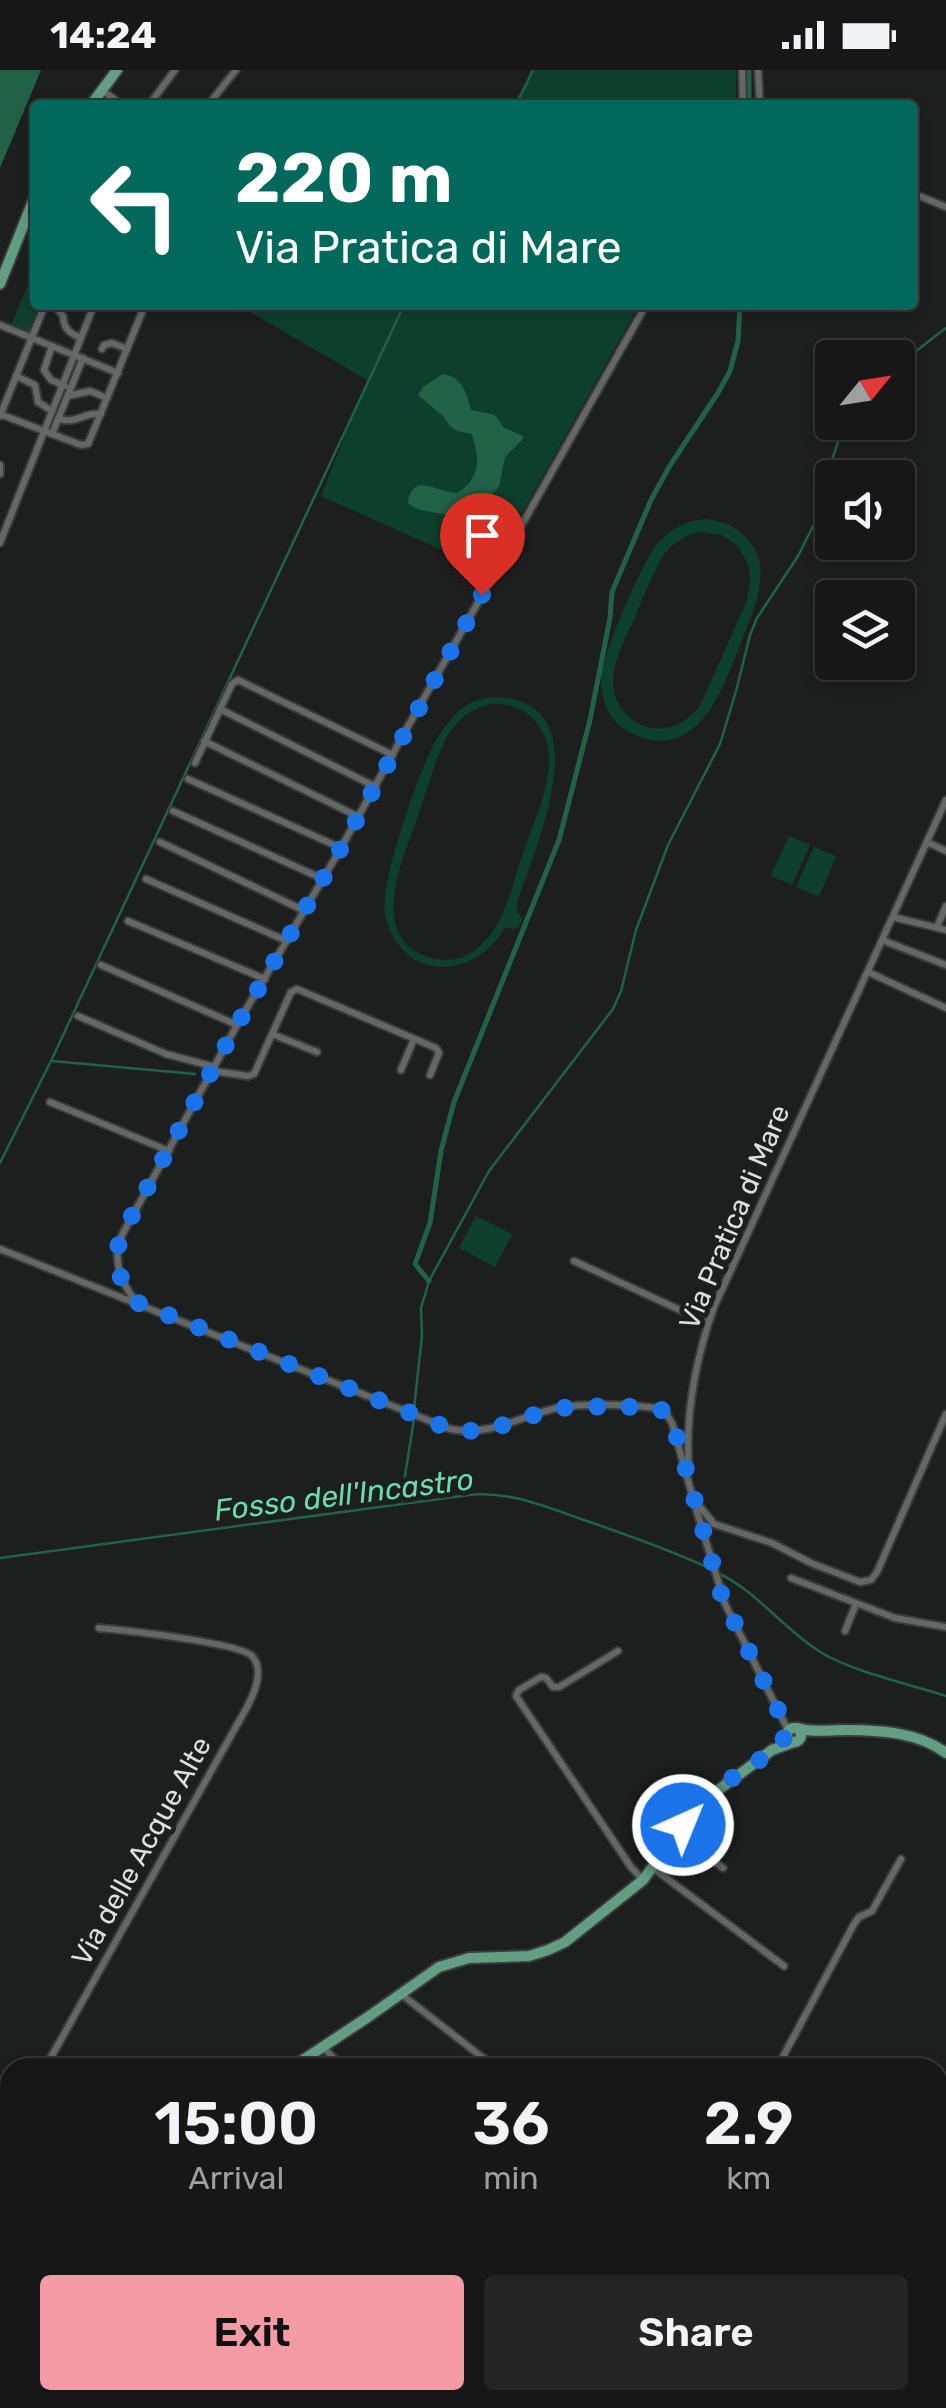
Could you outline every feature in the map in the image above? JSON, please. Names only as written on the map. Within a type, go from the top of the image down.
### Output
[{"type":"main road","points":[[95,100],[117,70]]},
{"type":"main road","points":[[0,284],[30,210]]},
{"type":"main road","points":[[307,2057],[432,1970],[451,1962],[520,1957],[557,1946],[643,1880],[694,1810],[752,1763],[780,1746],[792,1732],[866,1730],[896,1734],[927,1742],[946,1753]]},
{"type":"street","points":[[153,100],[175,70]]},
{"type":"street","points":[[212,100],[236,70]]},
{"type":"street","points":[[742,70],[742,100]]},
{"type":"street","points":[[758,70],[760,100]]},
{"type":"street","points":[[102,90],[115,100]]},
{"type":"street","points":[[918,195],[946,207]]},
{"type":"street","points":[[44,310],[0,415],[81,445],[87,445],[143,310]]},
{"type":"street","points":[[1,537],[48,432],[58,419],[92,310]]},
{"type":"street","points":[[136,1302],[116,1262],[123,1232],[643,310]]},
{"type":"street","points":[[59,311],[67,330],[82,338]]},
{"type":"street","points":[[0,326],[118,373]]},
{"type":"street","points":[[102,349],[112,343],[127,350]]},
{"type":"street","points":[[52,346],[44,370],[50,380],[67,390],[90,391],[107,398]]},
{"type":"street","points":[[16,376],[34,384],[38,402],[52,411]]},
{"type":"street","points":[[48,432],[52,411],[67,390]]},
{"type":"street","points":[[58,419],[74,422],[89,414],[101,414]]},
{"type":"street","points":[[0,466],[0,474]]},
{"type":"street","points":[[0,510],[11,514]]},
{"type":"street","points":[[196,763],[236,680],[393,755]]},
{"type":"street","points":[[220,709],[376,787]]},
{"type":"street","points":[[204,742],[359,817]]},
{"type":"street","points":[[188,779],[341,848]]},
{"type":"street","name":"Via Pratica di Mare","points":[[792,1732],[726,1607],[710,1558],[688,1466],[695,1379],[708,1323],[726,1279],[946,800]]},
{"type":"street","points":[[173,811],[323,879]]},
{"type":"street","points":[[160,842],[304,911]]},
{"type":"street","points":[[927,842],[946,851]]},
{"type":"street","points":[[146,879],[287,942]]},
{"type":"street","points":[[893,918],[942,928],[946,906]]},
{"type":"street","points":[[128,920],[265,980]]},
{"type":"street","points":[[882,940],[946,965]]},
{"type":"street","points":[[101,965],[237,1025]]},
{"type":"street","points":[[868,972],[946,1008]]},
{"type":"street","points":[[78,1016],[166,1054],[214,1069],[253,1075],[292,991],[298,989],[439,1051],[430,1075]]},
{"type":"street","points":[[272,1034],[318,1052]]},
{"type":"street","points":[[401,1070],[414,1038]]},
{"type":"street","points":[[50,1102],[168,1151]]},
{"type":"street","points":[[0,1249],[450,1429],[491,1429],[572,1406],[660,1409],[671,1420],[694,1498],[715,1525],[772,1543],[811,1564],[856,1580],[869,1581],[877,1572],[946,1414]]},
{"type":"street","points":[[574,1261],[708,1323]]},
{"type":"street","points":[[790,1578],[895,1618],[946,1627]]},
{"type":"street","points":[[845,1631],[856,1604]]},
{"type":"street","name":"Via delle Acque Alte","points":[[51,2058],[249,1705],[258,1673],[250,1654],[176,1637],[100,1628]]},
{"type":"street","points":[[618,1651],[558,1688],[540,1677],[518,1691],[516,1698],[643,1880]]},
{"type":"street","points":[[677,1833],[722,1868]]},
{"type":"street","points":[[781,2058],[855,1922],[872,1910],[900,1859]]},
{"type":"street","points":[[653,1868],[784,1966]]},
{"type":"street","points":[[400,1994],[483,2058]]},
{"type":"street","points":[[323,2047],[334,2058]]},
{"type":"shaded area","points":[[0,70],[41,70],[0,168]]},
{"type":"shaded area","points":[[533,70],[736,70],[736,100],[516,100]]},
{"type":"shaded area","points":[[30,278],[30,310],[39,310],[30,334],[15,328],[16,324],[11,326]]},
{"type":"shaded area","points":[[247,310],[636,310],[489,571],[321,496],[367,380]]},
{"type":"shaded area","points":[[443,374],[459,382],[471,410],[495,415],[504,428],[523,436],[505,457],[499,486],[485,504],[482,522],[475,529],[408,503],[410,493],[420,485],[458,493],[475,473],[477,459],[472,434],[450,426],[418,395]]},
{"type":"shaded area","points":[[705,519],[722,522],[746,537],[760,562],[759,590],[727,678],[709,711],[683,736],[666,741],[647,739],[617,723],[605,705],[603,665],[651,553],[673,530]],"holes":[[[695,533],[722,535],[738,546],[748,564],[751,579],[746,603],[700,706],[673,726],[641,725],[625,713],[614,690],[615,665],[624,640],[669,549]]]},
{"type":"shaded area","points":[[491,697],[526,703],[546,721],[554,747],[554,779],[537,847],[517,903],[520,926],[505,927],[476,958],[439,967],[406,953],[393,937],[385,915],[388,879],[410,803],[434,744],[461,710]],"holes":[[[496,704],[523,711],[543,732],[548,748],[546,784],[507,904],[495,928],[467,955],[434,959],[409,947],[398,932],[394,894],[399,873],[446,738],[470,712]]]},
{"type":"shaded area","points":[[789,836],[810,845],[792,885],[771,876]]},
{"type":"shaded area","points":[[814,847],[836,856],[819,897],[796,887]]},
{"type":"shaded area","points":[[476,1216],[512,1234],[495,1267],[459,1248]]},
{"type":"waterway","points":[[518,100],[533,70]]},
{"type":"waterway","points":[[749,70],[749,100]]},
{"type":"waterway","points":[[0,1163],[402,310]]},
{"type":"waterway","points":[[429,1281],[415,1264],[430,1223],[441,1151],[454,1102],[559,840],[590,720],[612,592],[651,500],[730,371],[738,341],[740,310]]},
{"type":"waterway","points":[[915,352],[946,328]]},
{"type":"waterway","points":[[414,1408],[421,1308],[429,1281],[489,1171],[613,1009],[636,930],[668,845],[720,744],[750,635],[814,524],[839,440]]},
{"type":"waterway","points":[[52,1061],[195,1074]]},
{"type":"waterway","points":[[401,1501],[414,1419]]},
{"type":"waterway","name":"Fosso dell'Incastro","points":[[0,1558],[484,1494],[540,1505],[711,1569]]},
{"type":"waterway","name":"Fosso dell'Incastro","points":[[718,1573],[746,1590],[822,1653],[866,1672],[946,1696]]},
{"type":"route","points":[[482,595],[123,1232],[117,1248],[117,1266],[124,1286],[136,1302],[450,1429],[491,1429],[575,1406],[652,1408],[666,1412],[676,1434],[722,1597],[788,1730],[780,1746],[724,1784],[683,1825]]}]
